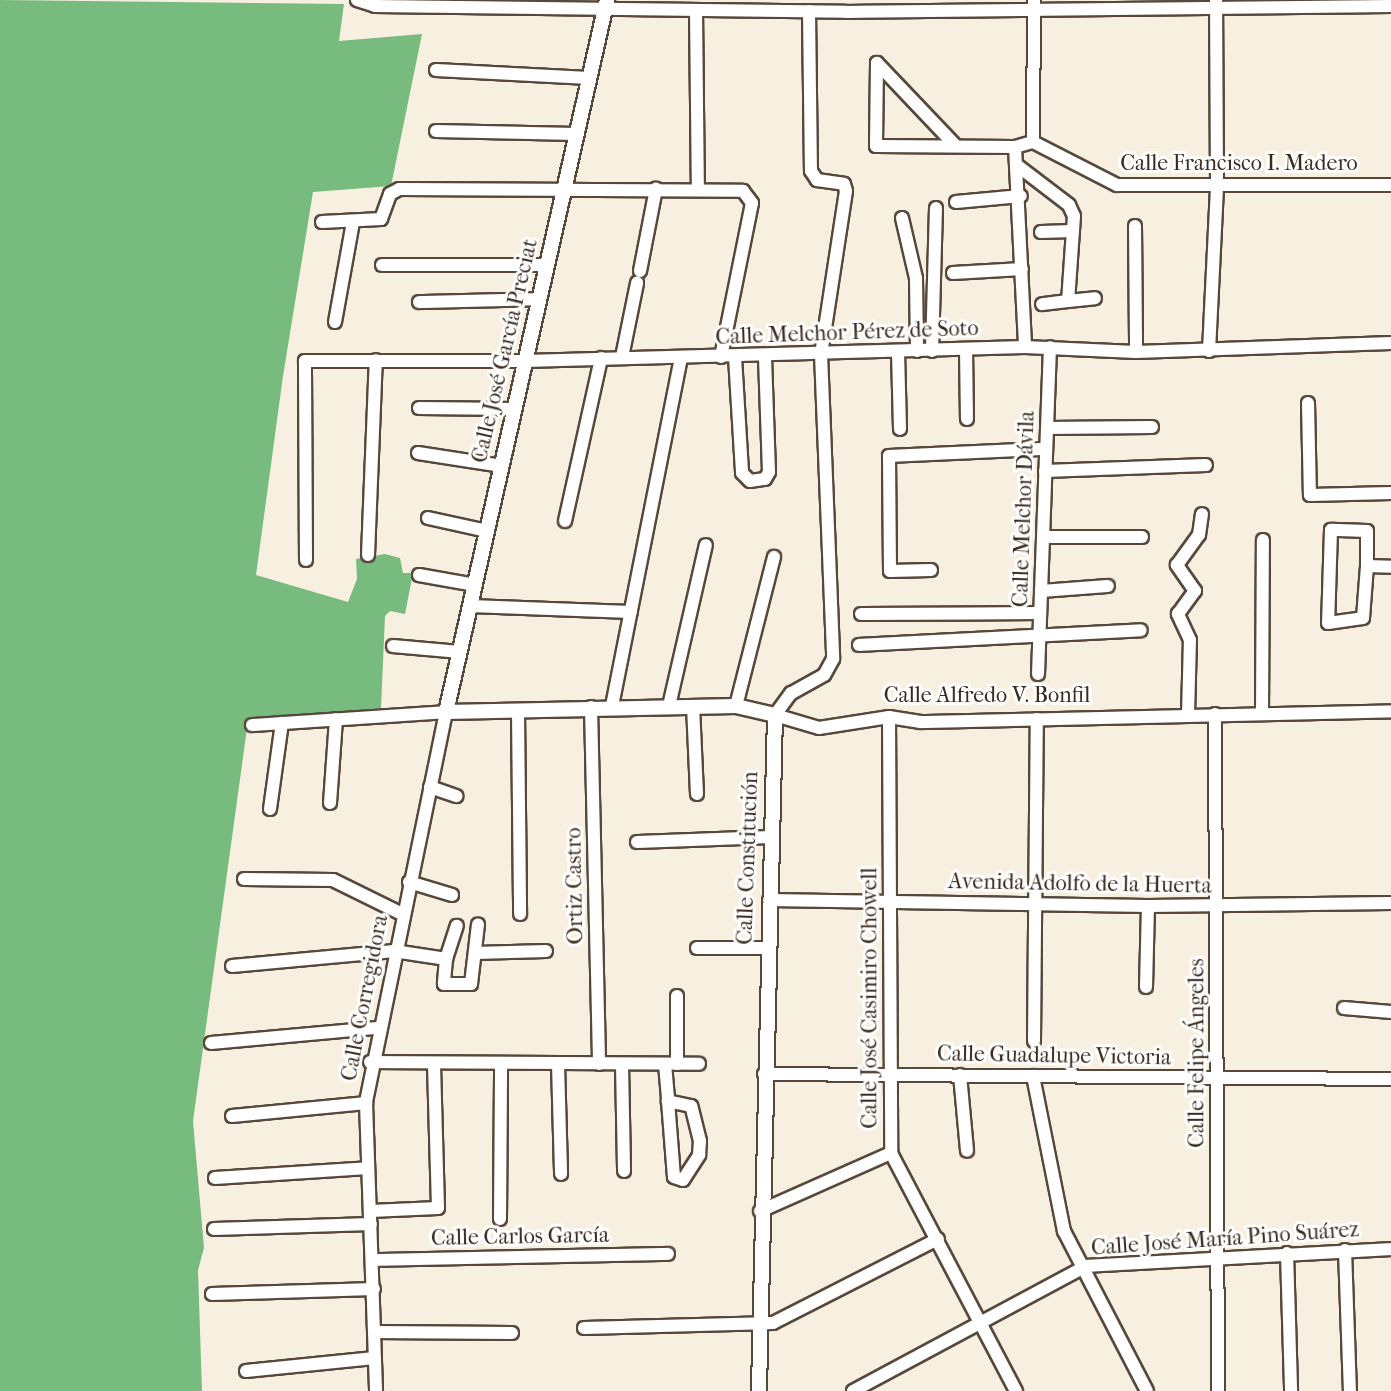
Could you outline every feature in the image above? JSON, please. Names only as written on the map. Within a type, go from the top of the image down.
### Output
[{"type":"street","points":[[357,0],[375,6],[606,5],[696,10],[723,5],[846,12],[1034,5],[1216,3],[1391,6]]},
{"type":"street","points":[[837,0],[846,12]]},
{"type":"street","points":[[1209,351],[1217,185],[1216,3]]},
{"type":"street","name":"Calle José García Preciat","points":[[446,712],[606,5]]},
{"type":"street","points":[[954,144],[877,63],[876,146],[954,144],[1015,147],[1033,142],[1034,5]]},
{"type":"street","points":[[696,10],[698,189]]},
{"type":"street","points":[[775,715],[791,693],[824,675],[833,659],[821,354],[846,191],[844,184],[817,180],[811,171],[809,11]]},
{"type":"street","points":[[436,70],[589,78]]},
{"type":"street","points":[[436,131],[576,134]]},
{"type":"street","name":"Calle Francisco I. Madero","points":[[1033,142],[1107,183],[1391,185]]},
{"type":"street","points":[[1015,147],[1021,196],[1025,347]]},
{"type":"street","points":[[1018,166],[1073,210],[1068,301]]},
{"type":"street","points":[[322,222],[381,219],[390,194],[399,189],[743,191],[752,203],[728,357],[742,473],[750,481],[765,479],[769,472],[765,356]]},
{"type":"street","points":[[622,357],[656,189]]},
{"type":"street","points":[[956,202],[1021,196]]},
{"type":"street","points":[[932,351],[936,208]]},
{"type":"street","points":[[902,218],[916,278],[917,351]]},
{"type":"street","points":[[335,322],[353,222]]},
{"type":"street","points":[[1135,226],[1136,352]]},
{"type":"street","points":[[1041,232],[1073,231]]},
{"type":"street","points":[[382,265],[547,265]]},
{"type":"street","points":[[953,273],[1022,269]]},
{"type":"street","points":[[1042,304],[1095,298]]},
{"type":"street","points":[[419,302],[539,299]]},
{"type":"street","name":"Calle Melchor Pérez de Soto","points":[[306,560],[305,361],[681,358],[1025,347],[1136,352],[1209,351],[1391,343]]},
{"type":"street","name":"Calle Melchor Dávila","points":[[1038,674],[1050,347]]},
{"type":"street","points":[[966,349],[967,419]]},
{"type":"street","points":[[898,352],[900,429]]},
{"type":"street","points":[[565,521],[601,358]]},
{"type":"street","points":[[612,706],[681,358]]},
{"type":"street","points":[[368,555],[376,360]]},
{"type":"street","points":[[1308,403],[1310,495],[1391,493]]},
{"type":"street","points":[[419,408],[514,409]]},
{"type":"street","points":[[1047,428],[1152,427]]},
{"type":"street","points":[[931,570],[890,571],[889,456],[1046,449]]},
{"type":"street","points":[[418,453],[502,466]]},
{"type":"street","points":[[1045,471],[1206,465]]},
{"type":"street","points":[[1188,715],[1190,640],[1178,614],[1195,591],[1177,565],[1199,535],[1202,514]]},
{"type":"street","points":[[428,518],[487,531]]},
{"type":"street","points":[[1331,530],[1367,531],[1367,566],[1363,618],[1328,623],[1331,530]]},
{"type":"street","points":[[1043,537],[1142,537]]},
{"type":"street","points":[[1262,714],[1263,540]]},
{"type":"street","points":[[669,706],[706,545]]},
{"type":"street","points":[[736,706],[774,557]]},
{"type":"street","points":[[1367,566],[1391,567]]},
{"type":"street","points":[[419,575],[475,585]]},
{"type":"street","points":[[1041,591],[1108,586]]},
{"type":"street","points":[[470,606],[631,612]]},
{"type":"street","points":[[861,614],[1040,613]]},
{"type":"street","points":[[859,645],[1141,630]]},
{"type":"street","points":[[393,646],[460,652]]},
{"type":"street","name":"Calle Alfredo V. Bonfil","points":[[252,725],[446,712],[518,712],[612,706],[736,706],[819,728],[889,717],[921,722],[1391,711]]},
{"type":"street","points":[[693,706],[697,794]]},
{"type":"street","name":"Ortiz Castro","points":[[591,707],[599,1064]]},
{"type":"street","name":"Calle Corregidora","points":[[376,1391],[374,1260],[366,1103],[370,1062],[446,712]]},
{"type":"street","points":[[518,712],[520,914]]},
{"type":"street","name":"Calle Felipe Ángeles","points":[[1215,714],[1218,1391]]},
{"type":"street","name":"Calle Constitución","points":[[759,1391],[760,1211],[775,715]]},
{"type":"street","name":"Calle José Casimiro Chowell","points":[[889,717],[887,1073],[891,1153],[1016,1391]]},
{"type":"street","points":[[330,803],[336,719]]},
{"type":"street","points":[[1034,1041],[1037,719]]},
{"type":"street","points":[[270,809],[282,723]]},
{"type":"street","points":[[430,787],[456,796]]},
{"type":"street","points":[[637,842],[771,837]]},
{"type":"street","points":[[244,879],[333,880],[402,914]]},
{"type":"street","points":[[409,882],[452,895]]},
{"type":"street","name":"Avenida Adolfo de la Huerta","points":[[769,900],[1148,906],[1391,903]]},
{"type":"street","points":[[1146,987],[1148,906]]},
{"type":"street","points":[[457,926],[446,959],[444,984],[471,984],[478,924]]},
{"type":"street","points":[[697,948],[767,948]]},
{"type":"street","points":[[232,966],[394,951],[446,959]]},
{"type":"street","points":[[475,953],[546,951]]},
{"type":"street","points":[[668,1101],[691,1106],[700,1141],[699,1155],[683,1180],[674,1177],[668,1101],[677,996]]},
{"type":"street","points":[[1344,1008],[1391,1012]]},
{"type":"street","points":[[211,1043],[377,1028]]},
{"type":"street","points":[[370,1062],[699,1064]]},
{"type":"street","points":[[214,1229],[371,1217],[438,1208],[434,1063]]},
{"type":"street","points":[[500,1219],[501,1063]]},
{"type":"street","points":[[558,1064],[561,1174]]},
{"type":"street","points":[[622,1064],[624,1171]]},
{"type":"street","name":"Calle Guadalupe Victoria","points":[[764,1074],[1391,1079]]},
{"type":"street","points":[[960,1075],[967,1151]]},
{"type":"street","points":[[1033,1076],[1064,1231],[1086,1266],[1147,1391]]},
{"type":"street","points":[[232,1116],[366,1103]]},
{"type":"street","points":[[760,1211],[891,1153]]},
{"type":"street","points":[[215,1178],[368,1168]]},
{"type":"street","points":[[584,1328],[778,1321],[938,1239]]},
{"type":"street","name":"Calle José María Pino Suárez","points":[[853,1391],[1086,1266],[1391,1249]]},
{"type":"street","points":[[1345,1250],[1350,1391]]},
{"type":"street","points":[[1287,1253],[1291,1391]]},
{"type":"street","name":"Calle Carlos García","points":[[374,1260],[668,1254]]},
{"type":"street","points":[[212,1294],[374,1289]]},
{"type":"street","points":[[374,1332],[512,1333]]},
{"type":"street","points":[[246,1371],[374,1358]]},
{"type":"green space","points":[[0,0],[344,4],[339,41],[422,34],[391,186],[313,192],[283,376],[256,575],[348,602],[357,579],[356,559],[385,554],[400,558],[403,573],[413,573],[405,614],[390,611],[385,616],[381,708],[248,721],[193,1121],[204,1248],[198,1270],[202,1391],[0,1391]]}]
